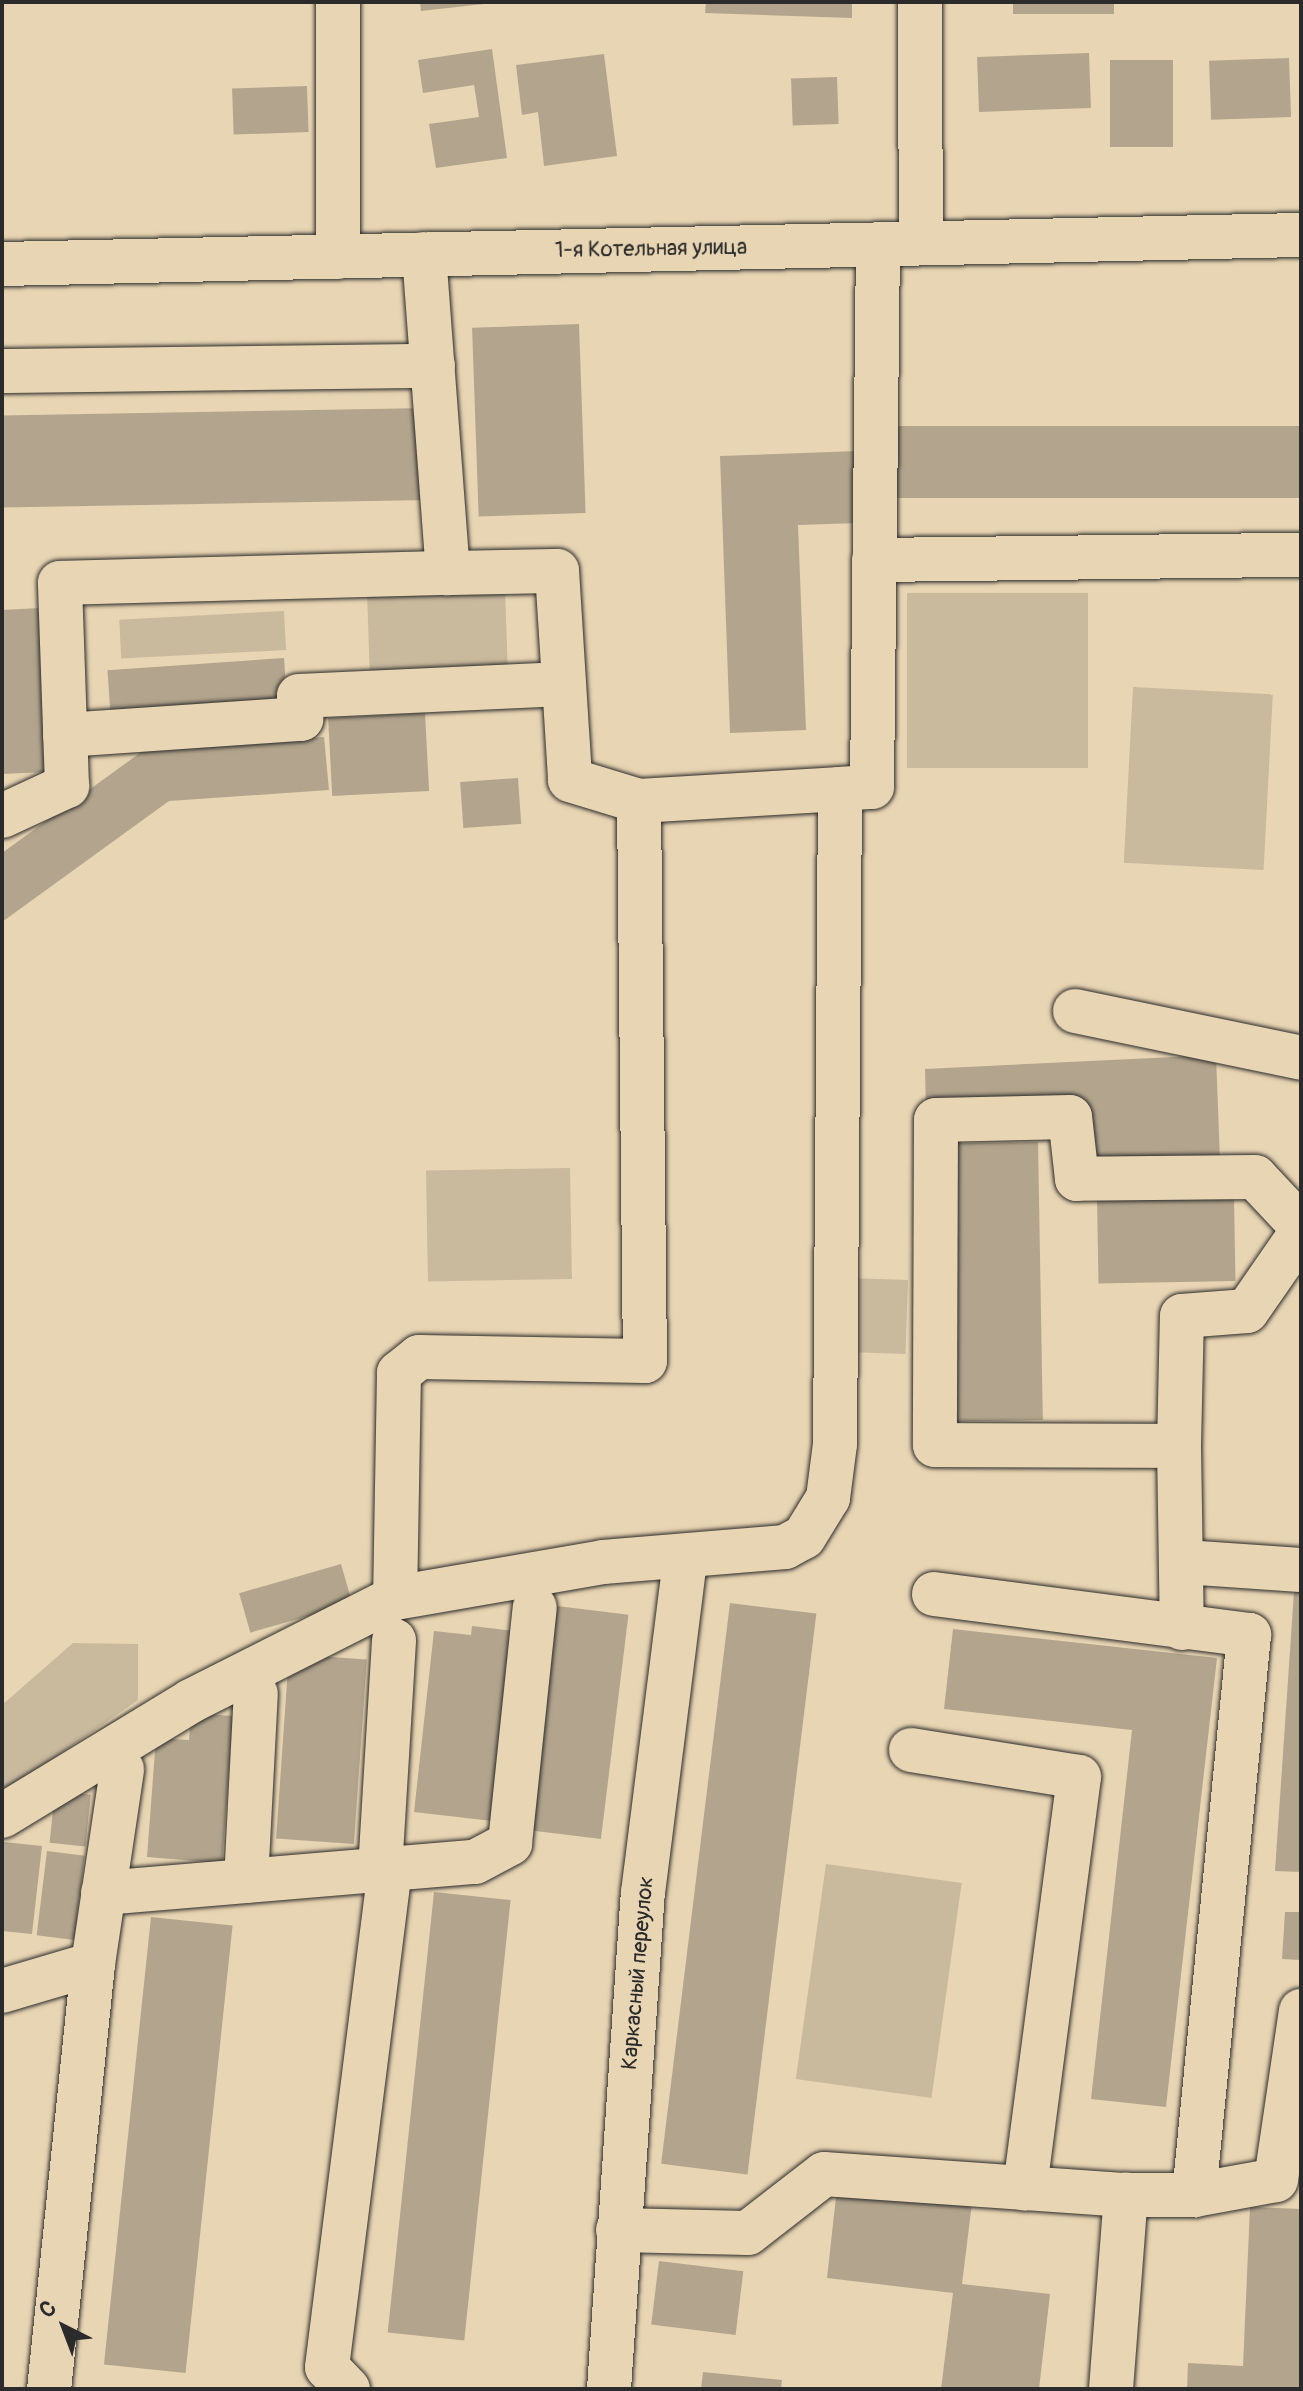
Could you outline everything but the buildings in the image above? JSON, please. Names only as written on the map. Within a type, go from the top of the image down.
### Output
[{"type":"street","points":[[338,2],[338,257]]},
{"type":"street","points":[[920,2],[921,243]]},
{"type":"street","name":"1-я Котельная улица","points":[[2,264],[1301,235]]},
{"type":"street","points":[[2,816],[67,786],[60,583],[557,571],[570,780],[639,801],[872,787],[878,244]]},
{"type":"street","points":[[424,254],[448,573]]},
{"type":"street","points":[[2,371],[433,366]]},
{"type":"street","points":[[874,560],[1301,555]]},
{"type":"street","points":[[65,735],[301,719],[299,696],[564,684]]},
{"type":"street","points":[[2,1816],[191,1701],[394,1619],[603,1562],[685,1559],[785,1547],[804,1537],[828,1498],[840,789]]},
{"type":"street","points":[[348,2389],[327,2367],[385,1869],[399,1373],[419,1357],[645,1361],[639,801]]},
{"type":"street","points":[[1075,1011],[1301,1058]]},
{"type":"street","points":[[1179,1446],[935,1445],[936,1120],[1070,1117],[1077,1179],[1255,1177],[1301,1226]]},
{"type":"street","points":[[1182,1628],[1184,1562],[1179,1446],[1182,1316],[1247,1311],[1301,1233]]},
{"type":"street","name":"Каркасный переулок","points":[[609,2389],[643,1893],[685,1559]]},
{"type":"street","points":[[1184,1562],[1296,1562]]},
{"type":"street","points":[[934,1594],[1249,1635],[1194,2195]]},
{"type":"street","points":[[103,1893],[475,1862],[510,1843],[535,1607]]},
{"type":"street","points":[[246,1881],[256,1693]]},
{"type":"street","points":[[911,1750],[1079,1777],[1025,2188]]},
{"type":"street","points":[[49,2389],[93,1964],[122,1769]]},
{"type":"street","points":[[2,1991],[93,1964]]},
{"type":"street","points":[[618,2230],[748,2233],[824,2174],[1126,2195],[1194,2195],[1276,2180],[1296,2069],[1301,2011]]},
{"type":"street","points":[[1111,2389],[1126,2195]]},
{"type":"shaded area","points":[[505,590],[508,666],[370,671],[367,595]]},
{"type":"shaded area","points":[[907,593],[1088,593],[1088,768],[907,768]]},
{"type":"shaded area","points":[[284,611],[286,650],[121,659],[119,620]]},
{"type":"shaded area","points":[[1133,687],[1273,694],[1264,870],[1124,863]]},
{"type":"shaded area","points":[[570,1168],[572,1279],[428,1281],[426,1171]]},
{"type":"shaded area","points":[[851,1278],[908,1280],[905,1354],[848,1352]]},
{"type":"shaded area","points":[[73,1643],[138,1644],[138,1700],[2,1794],[2,1705]]},
{"type":"shaded area","points":[[826,1864],[962,1883],[931,2098],[796,2079]]}]
